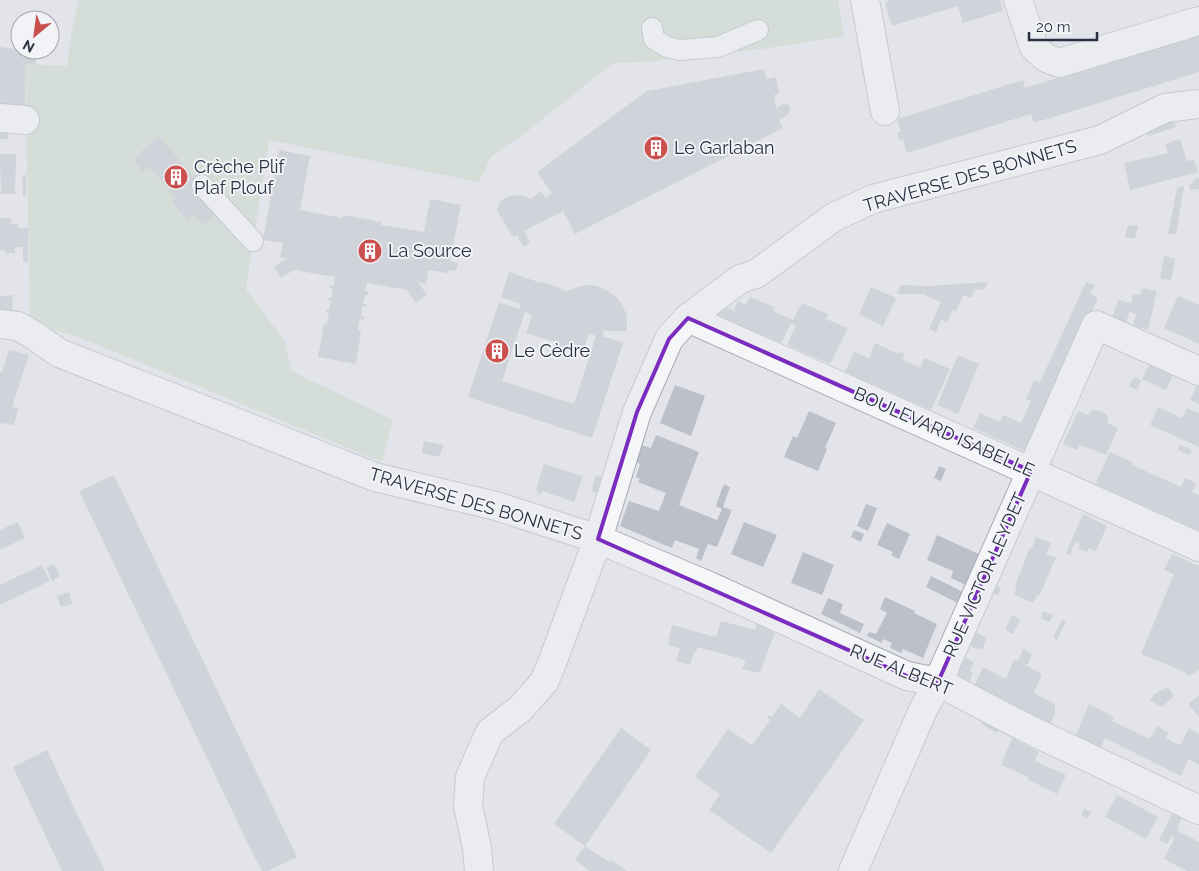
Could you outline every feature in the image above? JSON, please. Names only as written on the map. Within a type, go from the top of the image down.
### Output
[{"type":"street","points":[[865,0],[885,111]]},
{"type":"street","points":[[1018,0],[1034,47],[1046,58],[1059,63],[1199,21]]},
{"type":"street","points":[[652,28],[654,39],[668,47],[680,50],[718,47],[758,30]]},
{"type":"street","name":"TRAVERSE DES BONNETS","points":[[0,324],[18,326],[59,353],[374,477],[496,506],[598,539],[637,412],[669,339],[688,318],[740,279],[756,274],[834,217],[873,200],[1100,140],[1165,108],[1199,104]]},
{"type":"street","points":[[202,185],[253,241]]},
{"type":"street","name":"BOULEVARD ISABELLE","points":[[688,318],[1199,547]]},
{"type":"street","name":"RUE VICTOR LEYDET","points":[[853,871],[923,710],[938,682],[1096,325],[1199,371]]},
{"type":"street","points":[[479,871],[477,848],[468,806],[470,777],[490,732],[520,709],[544,682],[598,539]]},
{"type":"street","name":"RUE ALBERT","points":[[598,539],[709,586],[907,676],[938,682],[1026,728],[1199,810]]},
{"type":"highlighted area","points":[[688,318],[1031,471],[938,682],[907,676],[598,539],[637,412],[669,339]]},
{"type":"green space","points":[[79,0],[838,0],[844,36],[762,49],[644,62],[613,63],[525,133],[491,157],[479,182],[269,140],[246,289],[285,342],[291,371],[393,420],[382,462],[81,338],[30,323],[25,64],[67,66],[71,35]]},
{"type":"building","points":[[891,0],[1000,0],[1003,11],[963,23],[958,6],[892,26],[885,2]]},
{"type":"building","points":[[1199,34],[1199,72],[1034,123],[1031,114],[907,153],[903,139],[900,141],[897,133],[901,132],[897,119],[1023,80],[1025,88]]},
{"type":"building","points":[[0,47],[10,48],[10,60],[36,60],[36,64],[25,64],[25,112],[0,110]]},
{"type":"building","name":"Le Garlaban","points":[[764,69],[766,79],[776,77],[779,94],[774,95],[776,108],[785,103],[790,106],[789,114],[779,120],[783,128],[575,234],[563,211],[524,231],[530,243],[523,247],[517,235],[513,237],[497,211],[500,202],[510,196],[520,195],[531,199],[541,191],[546,198],[552,193],[537,172],[647,91]]},
{"type":"building","points":[[1173,119],[1176,127],[1148,136],[1146,130]]},
{"type":"building","points":[[0,131],[9,131],[8,139],[0,139]]},
{"type":"building","name":"Crèche Plif Plaf Plouf","points":[[159,136],[197,181],[191,186],[216,214],[203,225],[193,214],[187,220],[172,202],[176,198],[150,167],[143,172],[133,160]]},
{"type":"building","points":[[1180,139],[1187,161],[1194,160],[1198,172],[1130,190],[1124,163],[1168,153],[1165,144]]},
{"type":"building","name":"La Source","points":[[279,150],[310,156],[300,210],[342,218],[343,215],[382,222],[381,225],[424,232],[430,199],[461,205],[450,261],[458,263],[456,271],[448,270],[448,273],[428,270],[426,284],[418,282],[427,295],[416,303],[407,290],[367,283],[365,291],[368,292],[368,295],[365,295],[363,304],[366,304],[365,307],[362,307],[361,316],[364,317],[363,320],[360,319],[358,330],[361,330],[356,364],[318,357],[324,323],[327,324],[329,313],[326,312],[326,310],[329,310],[331,301],[328,298],[331,298],[333,289],[330,288],[330,285],[333,286],[335,277],[294,270],[281,278],[274,267],[287,258],[280,257],[283,243],[263,240]]},
{"type":"building","points":[[0,154],[16,154],[15,194],[1,194]]},
{"type":"building","points":[[22,175],[26,175],[26,197],[23,197]]},
{"type":"building","points":[[1199,178],[1199,189],[1190,190],[1189,184]]},
{"type":"building","points":[[1184,186],[1176,234],[1168,234],[1177,188]]},
{"type":"building","points":[[0,218],[11,218],[11,224],[18,224],[18,228],[28,228],[28,262],[23,262],[23,247],[15,247],[15,253],[5,253],[5,250],[0,250]]},
{"type":"building","points":[[1128,225],[1138,226],[1135,239],[1125,237]]},
{"type":"building","points":[[1164,256],[1175,259],[1171,280],[1160,279]]},
{"type":"building","name":"Le Cèdre","points":[[509,272],[567,291],[587,285],[597,286],[615,296],[621,303],[626,313],[627,331],[604,331],[603,336],[623,343],[592,438],[468,397],[499,302],[519,309],[521,304],[501,297]],"holes":[[[525,312],[532,315],[526,333],[558,343],[556,347],[582,356],[589,333],[596,336],[574,404],[502,381]]]},
{"type":"building","points":[[988,282],[984,290],[976,289],[971,298],[963,295],[956,312],[953,310],[947,323],[941,319],[936,332],[929,329],[941,302],[925,294],[897,294],[901,285],[928,286]]},
{"type":"building","points":[[1086,282],[1095,285],[1090,294],[1098,298],[1027,452],[973,428],[980,413],[1000,422],[1003,415],[1021,423],[1031,401],[1026,399],[1034,380],[1040,382]]},
{"type":"building","points":[[871,287],[896,298],[883,326],[859,314]]},
{"type":"building","points":[[1142,288],[1157,291],[1148,330],[1133,325],[1136,314],[1129,312],[1125,327],[1111,321],[1118,300],[1131,303],[1133,294],[1140,295]]},
{"type":"building","points":[[13,295],[12,320],[0,320],[0,296]]},
{"type":"building","points":[[1178,296],[1199,305],[1199,344],[1164,328]]},
{"type":"building","points":[[750,297],[774,307],[773,311],[793,320],[802,303],[828,314],[826,319],[848,328],[830,364],[787,345],[796,326],[791,323],[781,343],[710,311],[720,304],[734,311],[738,301],[746,305]]},
{"type":"building","points":[[875,343],[898,354],[899,352],[905,354],[902,359],[920,368],[924,358],[950,369],[931,410],[845,372],[854,352],[869,358]]},
{"type":"building","points":[[9,350],[29,355],[12,407],[18,408],[14,425],[0,423],[0,372],[2,373]]},
{"type":"building","points":[[958,355],[979,364],[958,414],[937,405]]},
{"type":"building","points":[[1151,361],[1175,371],[1166,390],[1142,379]]},
{"type":"building","points":[[1134,377],[1141,381],[1137,390],[1129,386]]},
{"type":"building","points":[[1199,381],[1199,404],[1190,400]]},
{"type":"building","points":[[675,385],[705,396],[691,436],[660,423]]},
{"type":"building","points":[[1158,407],[1182,418],[1187,408],[1199,413],[1199,447],[1150,425]]},
{"type":"building","points":[[1097,410],[1106,414],[1109,418],[1107,423],[1118,428],[1106,455],[1080,445],[1077,450],[1063,444],[1078,411],[1089,415],[1091,411]]},
{"type":"building","points":[[809,411],[836,423],[825,448],[827,449],[818,471],[784,457],[793,436],[797,438]]},
{"type":"building","points":[[656,435],[699,452],[679,505],[717,520],[722,509],[716,506],[720,494],[724,484],[730,487],[723,507],[732,510],[717,547],[708,544],[701,561],[696,558],[699,549],[675,540],[672,548],[620,526],[629,501],[659,511],[666,493],[638,482],[640,479],[636,477],[640,464],[635,461],[641,445],[651,448]]},
{"type":"building","points":[[424,441],[444,445],[439,457],[422,453]]},
{"type":"building","points":[[1180,445],[1192,450],[1189,455],[1178,450]]},
{"type":"building","points":[[1110,452],[1134,463],[1132,465],[1181,487],[1185,478],[1196,483],[1192,492],[1199,495],[1199,530],[1095,484]]},
{"type":"building","points":[[544,464],[583,476],[574,502],[542,491],[541,494],[537,493],[538,490],[536,490]]},
{"type":"building","points":[[939,466],[946,469],[941,481],[934,478]]},
{"type":"building","points":[[114,475],[297,857],[268,871],[262,871],[249,846],[79,491]]},
{"type":"building","points":[[596,475],[608,479],[603,495],[591,491]]},
{"type":"building","points":[[866,504],[877,508],[868,531],[857,526]]},
{"type":"building","points":[[1083,514],[1107,526],[1096,551],[1089,548],[1087,552],[1078,548],[1080,544],[1075,542],[1070,555],[1066,553]]},
{"type":"building","points":[[18,522],[25,538],[0,550],[0,530]]},
{"type":"building","points":[[744,522],[777,535],[763,567],[731,554]]},
{"type":"building","points":[[887,523],[910,534],[899,559],[891,555],[893,552],[877,545]]},
{"type":"building","points":[[854,530],[864,534],[861,542],[851,537]]},
{"type":"building","points":[[937,535],[983,556],[970,587],[951,578],[953,571],[927,560]]},
{"type":"building","points":[[1036,537],[1051,543],[1046,554],[1056,557],[1040,595],[1037,595],[1033,603],[1014,594],[1017,586],[1015,586],[1030,547],[1032,548]]},
{"type":"building","points":[[803,552],[834,565],[822,595],[791,583]]},
{"type":"building","points":[[1172,554],[1199,566],[1199,670],[1189,676],[1182,671],[1141,654],[1174,574],[1164,570]]},
{"type":"building","points":[[54,564],[60,576],[52,581],[46,568]]},
{"type":"building","points":[[42,565],[50,581],[0,605],[0,585]]},
{"type":"building","points":[[931,576],[967,594],[962,605],[926,587]]},
{"type":"building","points":[[996,586],[1001,588],[998,595],[993,593]]},
{"type":"building","points":[[69,592],[72,604],[61,607],[57,596]]},
{"type":"building","points":[[885,597],[937,624],[923,658],[903,649],[901,653],[890,648],[892,643],[883,639],[882,643],[867,636],[869,632],[876,634],[887,613],[880,609]]},
{"type":"building","points":[[828,598],[843,604],[840,613],[864,624],[860,633],[821,614]]},
{"type":"building","points":[[1043,611],[1053,615],[1050,622],[1041,618]]},
{"type":"building","points":[[1012,615],[1020,619],[1013,634],[1005,630]]},
{"type":"building","points":[[1062,619],[1066,621],[1057,640],[1053,638]]},
{"type":"building","points":[[721,621],[755,630],[757,624],[776,629],[760,673],[742,669],[746,660],[697,647],[690,665],[676,661],[680,648],[668,645],[672,625],[716,637]]},
{"type":"building","points":[[974,631],[987,638],[982,650],[967,644]]},
{"type":"building","points":[[1023,649],[1032,654],[1028,664],[1025,665],[1042,674],[1034,693],[1055,704],[1055,713],[1049,726],[973,688],[983,667],[1006,679],[1014,659],[1018,661]]},
{"type":"building","points":[[962,656],[974,662],[970,671],[973,673],[968,685],[953,678]]},
{"type":"building","points":[[1168,687],[1174,696],[1162,707],[1150,701],[1154,694]]},
{"type":"building","points":[[819,689],[864,720],[771,853],[709,810],[720,794],[695,777],[728,729],[752,745],[770,720],[767,718],[769,715],[772,717],[781,704],[800,718]]},
{"type":"building","points":[[1199,695],[1199,717],[1188,704]]},
{"type":"building","points":[[1089,704],[1114,717],[1112,721],[1150,739],[1157,726],[1168,733],[1166,738],[1178,745],[1181,744],[1189,728],[1199,734],[1199,765],[1188,759],[1181,776],[1105,738],[1099,752],[1074,739]]},
{"type":"building","points":[[984,717],[1000,726],[997,733],[981,724]]},
{"type":"building","points":[[621,728],[651,750],[585,846],[554,824]]},
{"type":"building","points":[[1012,738],[1039,752],[1035,761],[1066,775],[1057,794],[1027,779],[1028,777],[1001,765]]},
{"type":"building","points":[[47,750],[105,871],[62,871],[13,767]]},
{"type":"building","points":[[1117,795],[1158,817],[1146,839],[1105,817]]},
{"type":"building","points":[[1176,807],[1185,811],[1177,828],[1179,829],[1178,831],[1199,842],[1199,871],[1187,871],[1164,859],[1175,837],[1172,836],[1167,844],[1159,840]]},
{"type":"building","points":[[1084,809],[1091,812],[1088,819],[1081,815]]},
{"type":"building","points":[[585,846],[609,862],[610,859],[627,871],[590,871],[575,860]]},
{"type":"place","name":"Le Garlaban","points":[[656,148]]},
{"type":"place","name":"Crèche Plif Plaf Plouf","points":[[176,177]]},
{"type":"place","name":"La Source","points":[[370,251]]},
{"type":"place","name":"Le Cèdre","points":[[497,351]]}]
